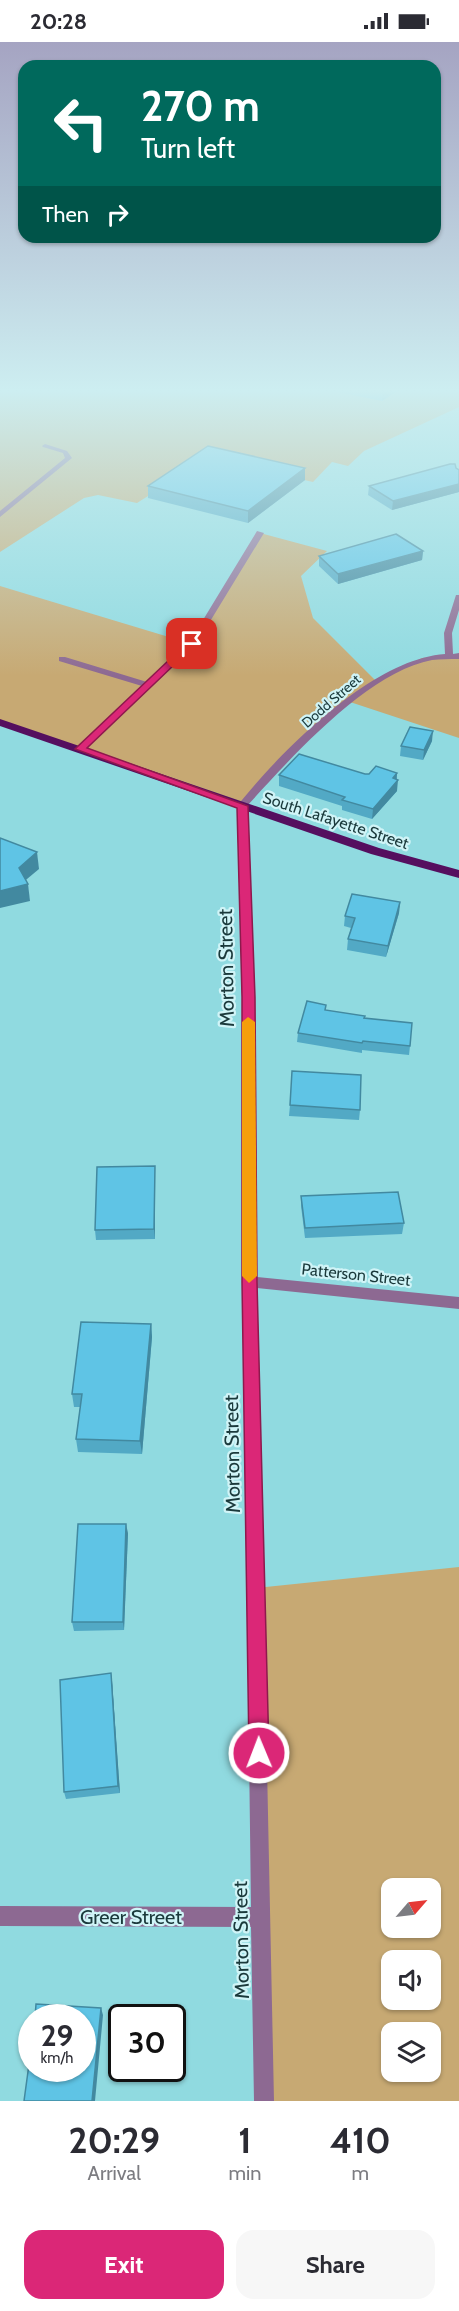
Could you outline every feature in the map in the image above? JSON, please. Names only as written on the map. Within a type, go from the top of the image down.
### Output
[{"type":"main road","name":"South Lafayette Street","points":[[0,722],[375,851],[459,874]]},
{"type":"street","points":[[0,515],[37,484]]},
{"type":"street","points":[[80,749],[192,644],[260,533]]},
{"type":"street","points":[[454,656],[448,633],[459,597]]},
{"type":"street","name":"Dodd Street","points":[[242,806],[284,760],[376,681],[422,658],[454,656]]},
{"type":"street","points":[[62,658],[148,685]]},
{"type":"street","name":"Morton Street","points":[[242,806],[248,1007],[249,1282],[264,2101]]},
{"type":"street","name":"Patterson Street","points":[[249,1282],[459,1303]]},
{"type":"street","name":"Greer Street","points":[[0,1916],[262,1917]]},
{"type":"shaded area","points":[[0,484],[167,484],[137,503],[98,495],[84,498],[0,552]]},
{"type":"shaded area","points":[[260,533],[327,551],[301,576],[313,618],[376,681],[422,658],[459,656],[459,738],[350,702],[284,760],[242,806],[0,722],[0,586],[192,644]]},
{"type":"shaded area","points":[[459,1567],[459,2101],[264,2101],[256,1588]]},
{"type":"building","points":[[151,484],[284,484],[248,511],[148,486]]},
{"type":"building","points":[[376,484],[459,484],[393,501],[369,486]]},
{"type":"building","points":[[396,534],[423,551],[338,574],[319,556]]},
{"type":"building","points":[[410,727],[433,731],[424,750],[401,746]]},
{"type":"building","points":[[299,754],[365,774],[369,774],[376,766],[397,773],[393,778],[398,780],[373,809],[342,800],[345,797],[279,775]]},
{"type":"building","points":[[0,838],[37,852],[19,868],[28,884],[0,891]]},
{"type":"building","points":[[352,894],[400,902],[388,946],[348,939],[355,918],[345,916]]},
{"type":"building","points":[[307,1001],[326,1005],[325,1010],[365,1016],[364,1018],[412,1023],[410,1046],[363,1041],[362,1043],[298,1033]]},
{"type":"building","points":[[292,1071],[361,1075],[360,1110],[290,1105]]},
{"type":"building","points":[[155,1166],[154,1229],[95,1230],[97,1167]]},
{"type":"building","points":[[398,1192],[404,1223],[305,1228],[301,1196]]},
{"type":"building","points":[[81,1322],[151,1324],[140,1441],[76,1439],[82,1394],[72,1394]]},
{"type":"building","points":[[78,1524],[126,1524],[123,1622],[72,1622]]},
{"type":"building","points":[[111,1673],[118,1786],[64,1792],[60,1680]]},
{"type":"building","points":[[96,2008],[101,2008],[96,2060]]},
{"type":"building","points":[[27,2082],[94,2082],[92,2101],[24,2101]]},
{"type":"slow traffic","points":[[248,1022],[249,1276]]},
{"type":"route","points":[[192,644],[80,749],[242,806],[248,997],[249,1282],[259,1753]]}]
